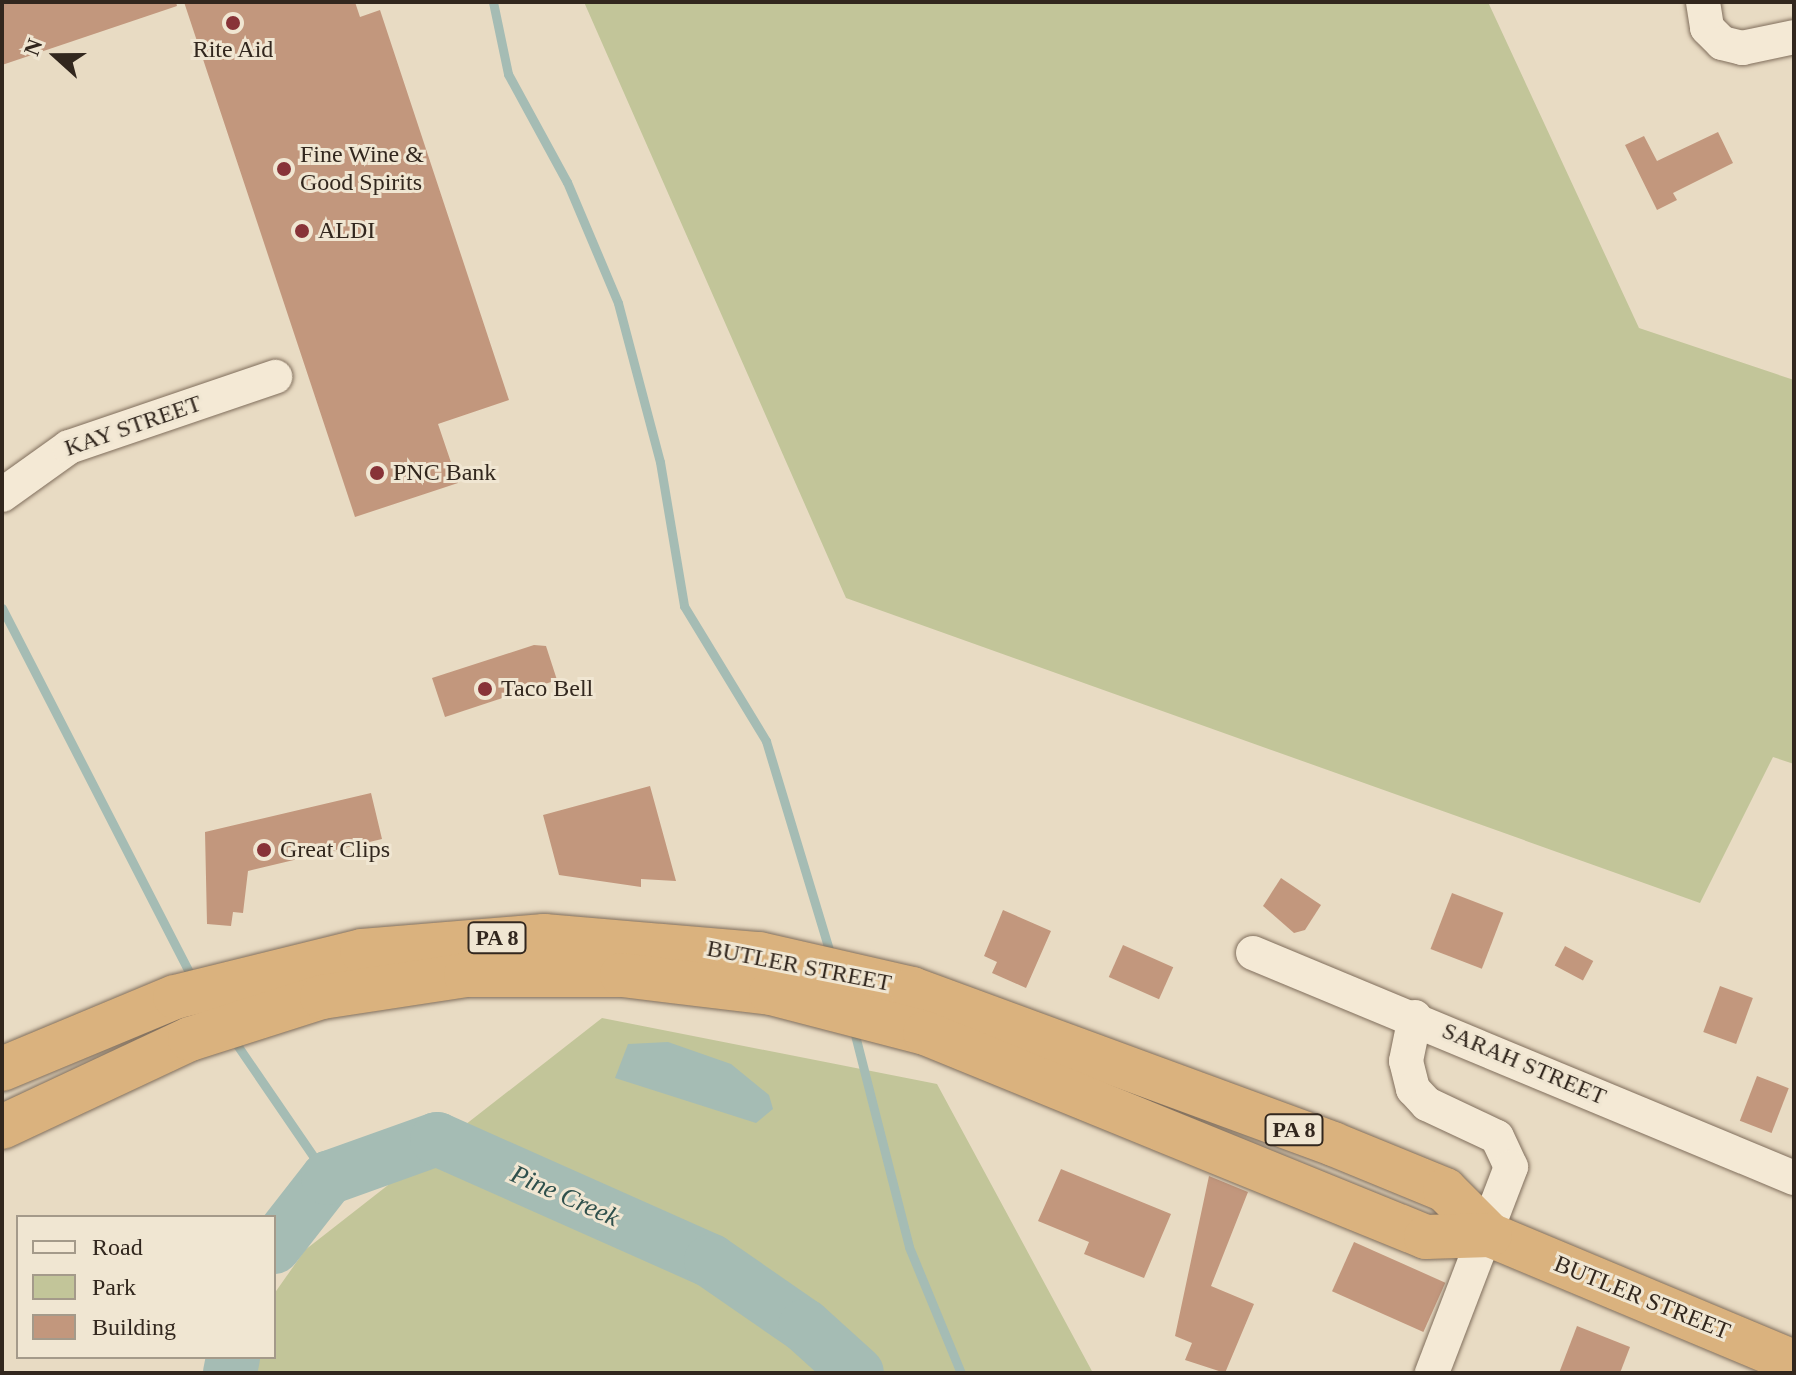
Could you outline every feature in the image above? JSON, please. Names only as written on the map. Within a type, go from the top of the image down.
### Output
[{"type":"highway","name":"BUTLER STREET","points":[[2,1127],[126,1067],[244,997],[362,951],[477,938],[610,938],[765,973],[912,989],[1445,1190],[1490,1235],[1794,1362]]},
{"type":"highway","name":"BUTLER STREET","points":[[765,973],[925,1033],[1426,1237],[1490,1235]]},
{"type":"highway","name":"BUTLER STREET","points":[[2,1069],[111,1020],[244,997]]},
{"type":"street","points":[[1703,2],[1707,28],[1722,43],[1742,48],[1794,37]]},
{"type":"street","name":"KAY STREET","points":[[2,495],[69,447],[275,377]]},
{"type":"street","name":"SARAH STREET","points":[[1253,953],[1415,1017],[1794,1178]]},
{"type":"street","points":[[1415,1017],[1406,1061],[1413,1089],[1427,1104],[1497,1137],[1509,1157],[1509,1184],[1432,1373]]},
{"type":"green space","points":[[584,2],[1488,2],[1639,328],[1794,380],[1794,764],[1773,757],[1700,903],[846,598]]},
{"type":"green space","points":[[602,1018],[937,1084],[1093,1373],[217,1373],[227,1359],[276,1359],[276,1291],[305,1250]]},
{"type":"water","points":[[668,1042],[731,1064],[769,1095],[773,1109],[756,1123],[615,1078],[628,1044]]},
{"type":"building","points":[[2,2],[176,2],[177,6],[2,65]]},
{"type":"building","points":[[184,2],[355,2],[360,17],[380,10],[509,400],[438,424],[458,483],[355,517]]},
{"type":"building","points":[[1718,132],[1733,163],[1673,193],[1677,200],[1657,210],[1625,145],[1644,136],[1657,161]]},
{"type":"building","points":[[534,645],[546,646],[557,680],[445,717],[432,678]]},
{"type":"building","points":[[650,786],[676,881],[641,879],[641,887],[559,875],[543,815]]},
{"type":"building","points":[[371,793],[382,839],[248,871],[243,913],[233,912],[231,926],[207,924],[205,832]]},
{"type":"building","points":[[1281,878],[1321,905],[1305,930],[1294,933],[1263,906]]},
{"type":"building","points":[[1452,893],[1503,913],[1482,969],[1430,949]]},
{"type":"building","points":[[1003,910],[1051,931],[1026,988],[992,973],[997,962],[984,956]]},
{"type":"building","points":[[1123,945],[1173,967],[1159,999],[1109,977]]},
{"type":"building","points":[[1565,946],[1593,961],[1583,980],[1555,965]]},
{"type":"building","points":[[1720,986],[1753,998],[1736,1044],[1703,1032]]},
{"type":"building","points":[[1757,1076],[1789,1088],[1772,1133],[1740,1121]]},
{"type":"building","points":[[1061,1169],[1171,1214],[1144,1278],[1084,1254],[1089,1242],[1038,1221]]},
{"type":"building","points":[[1209,1176],[1248,1192],[1211,1286],[1254,1304],[1225,1373],[1185,1360],[1192,1343],[1175,1336]]},
{"type":"building","points":[[1354,1242],[1445,1283],[1423,1332],[1332,1291]]},
{"type":"building","points":[[1577,1326],[1630,1347],[1620,1373],[1559,1373]]},
{"type":"waterway","points":[[493,2],[508,74],[567,182],[618,303],[660,462],[684,606],[766,741],[831,956]]},
{"type":"waterway","points":[[2,608],[193,980]]},
{"type":"waterway","points":[[853,1027],[909,1247],[961,1373]]},
{"type":"waterway","points":[[233,1039],[328,1178]]},
{"type":"waterway","name":"Pine Creek","points":[[276,1244],[328,1178],[437,1139],[711,1261],[805,1326],[857,1373]]},
{"type":"waterway","name":"Pine Creek","points":[[230,1373],[233,1359]]},
{"type":"place","name":"Rite Aid","points":[[233,23]]},
{"type":"place","name":"Fine Wine & Good Spirits","points":[[284,169]]},
{"type":"place","name":"ALDI","points":[[302,231]]},
{"type":"place","name":"PNC Bank","points":[[377,473]]},
{"type":"place","name":"Taco Bell","points":[[485,689]]},
{"type":"place","name":"Great Clips","points":[[264,850]]}]
